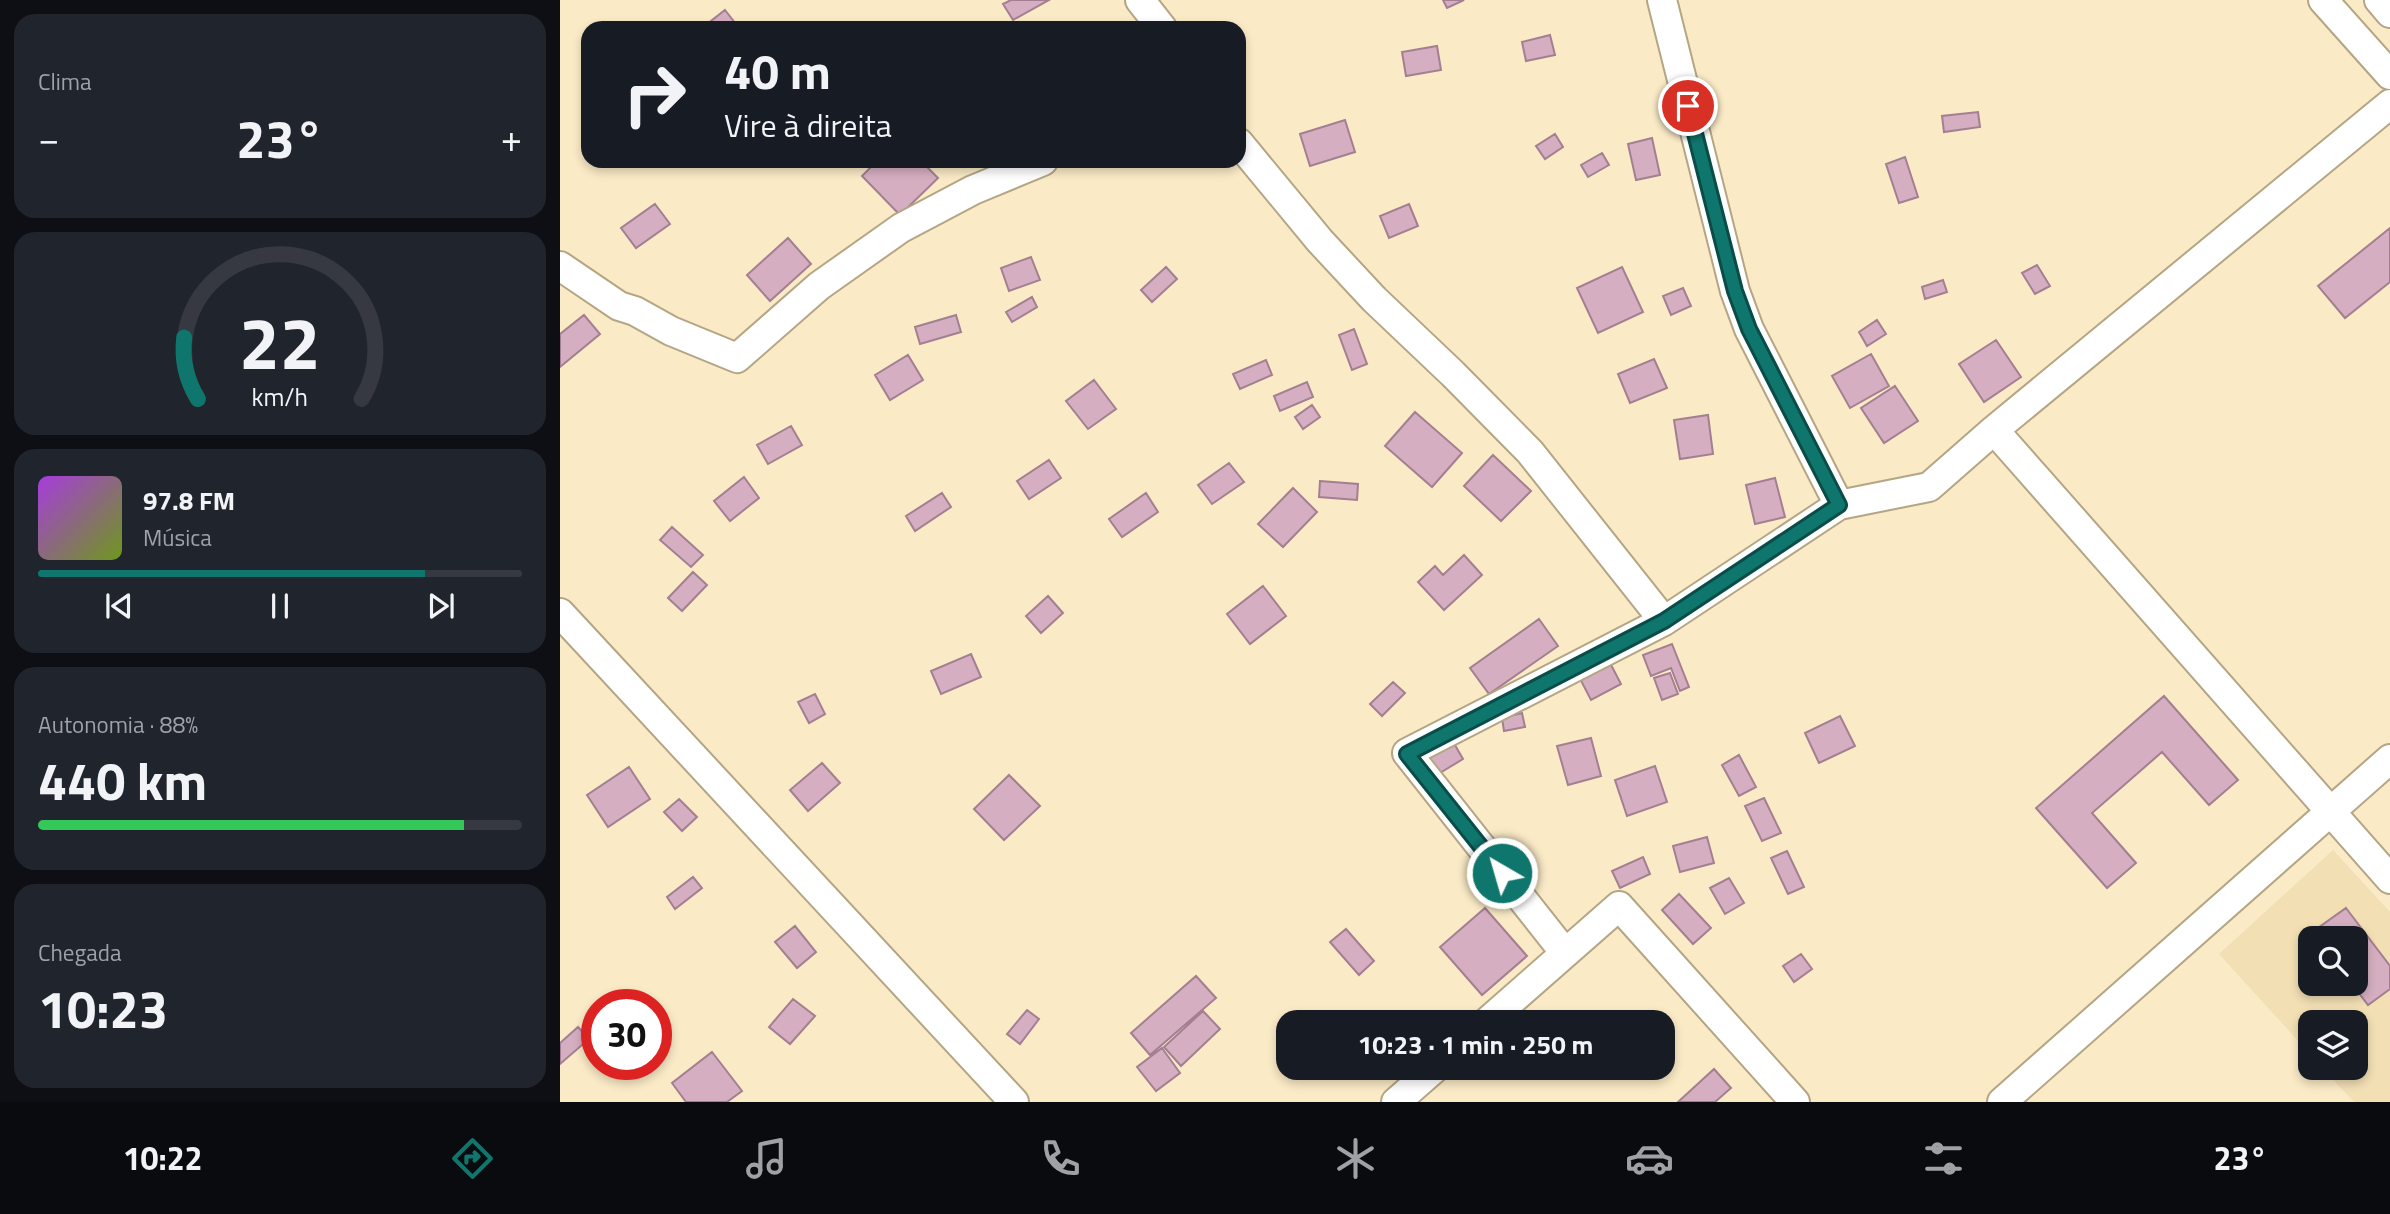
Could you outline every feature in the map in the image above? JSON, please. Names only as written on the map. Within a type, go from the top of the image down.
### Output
[{"type":"street","points":[[1140,0],[1156,21]]},
{"type":"street","points":[[1662,0],[1735,291],[1749,329],[1839,505]]},
{"type":"street","points":[[2323,0],[2390,75]]},
{"type":"street","points":[[2379,0],[2390,13]]},
{"type":"street","points":[[1565,953],[1407,754],[1664,621],[1839,505],[1929,487],[1994,430],[2390,104]]},
{"type":"street","points":[[1246,151],[1374,299],[1530,452],[1664,621]]},
{"type":"street","points":[[560,266],[619,306],[737,359],[819,286],[901,228],[973,190],[1026,168]]},
{"type":"street","points":[[1994,430],[2390,879]]},
{"type":"street","points":[[560,613],[1014,1102]]},
{"type":"street","points":[[2002,1102],[2390,759]]},
{"type":"street","points":[[1501,1010],[1619,906],[1794,1102]]},
{"type":"street","points":[[1396,1102],[1421,1080]]},
{"type":"shaded area","points":[[2333,850],[2390,912],[2390,1102],[2354,1102],[2333,1080],[2368,1080],[2368,1010],[2298,1010],[2298,1041],[2219,954]]},
{"type":"building","points":[[1011,0],[1049,0],[1013,20],[1003,4]]},
{"type":"building","points":[[1443,0],[1464,0],[1447,8]]},
{"type":"building","points":[[725,10],[734,21],[711,21]]},
{"type":"building","points":[[1550,35],[1555,55],[1526,61],[1522,42]]},
{"type":"building","points":[[1437,46],[1441,70],[1406,76],[1402,52]]},
{"type":"building","points":[[1978,112],[1980,127],[1944,132],[1942,116]]},
{"type":"building","points":[[1345,120],[1355,152],[1310,166],[1300,134]]},
{"type":"building","points":[[1555,134],[1563,147],[1545,159],[1536,146]]},
{"type":"building","points":[[1652,138],[1660,175],[1636,180],[1628,144]]},
{"type":"building","points":[[1602,153],[1609,165],[1588,177],[1581,165]]},
{"type":"building","points":[[1905,157],[1918,197],[1899,203],[1886,164]]},
{"type":"building","points":[[870,168],[928,168],[938,178],[900,215],[862,176]]},
{"type":"building","points":[[655,204],[670,224],[636,248],[621,228]]},
{"type":"building","points":[[1409,204],[1418,226],[1389,238],[1380,216]]},
{"type":"building","points":[[2390,228],[2390,282],[2345,318],[2318,286]]},
{"type":"building","points":[[788,238],[811,264],[770,301],[747,275]]},
{"type":"building","points":[[1031,257],[1040,280],[1009,291],[1001,268]]},
{"type":"building","points":[[2037,265],[2050,286],[2035,294],[2022,273]]},
{"type":"building","points":[[1166,267],[1177,279],[1152,302],[1141,290]]},
{"type":"building","points":[[1622,267],[1643,312],[1598,333],[1577,288]]},
{"type":"building","points":[[1943,280],[1947,292],[1925,299],[1922,287]]},
{"type":"building","points":[[1683,288],[1691,306],[1671,315],[1663,296]]},
{"type":"building","points":[[1032,297],[1037,307],[1012,322],[1006,312]]},
{"type":"building","points":[[584,315],[600,334],[560,367],[560,334]]},
{"type":"building","points":[[956,315],[961,332],[920,344],[915,327]]},
{"type":"building","points":[[1877,320],[1886,334],[1867,346],[1859,332]]},
{"type":"building","points":[[1354,329],[1367,364],[1352,370],[1339,335]]},
{"type":"building","points":[[1996,340],[2021,377],[1984,402],[1959,364]]},
{"type":"building","points":[[1871,354],[1889,386],[1850,408],[1832,376]]},
{"type":"building","points":[[908,355],[923,380],[890,400],[875,375]]},
{"type":"building","points":[[1654,359],[1667,388],[1630,403],[1618,374]]},
{"type":"building","points":[[1266,360],[1272,375],[1240,389],[1233,374]]},
{"type":"building","points":[[1094,380],[1116,409],[1088,429],[1066,401]]},
{"type":"building","points":[[1307,382],[1313,397],[1280,411],[1274,396]]},
{"type":"building","points":[[1895,386],[1918,421],[1884,443],[1861,408]]},
{"type":"building","points":[[1312,405],[1320,417],[1303,429],[1295,417]]},
{"type":"building","points":[[1415,412],[1462,453],[1432,487],[1385,446]]},
{"type":"building","points":[[1708,415],[1713,454],[1680,459],[1674,420]]},
{"type":"building","points":[[791,426],[802,445],[768,464],[757,445]]},
{"type":"building","points":[[1493,455],[1531,491],[1501,521],[1464,486]]},
{"type":"building","points":[[1049,460],[1061,478],[1029,499],[1017,481]]},
{"type":"building","points":[[1229,463],[1244,482],[1212,504],[1198,485]]},
{"type":"building","points":[[744,477],[759,498],[730,521],[714,501]]},
{"type":"building","points":[[1775,478],[1785,517],[1755,524],[1746,485]]},
{"type":"building","points":[[1320,481],[1358,484],[1357,500],[1319,497]]},
{"type":"building","points":[[1293,488],[1317,512],[1283,547],[1258,524]]},
{"type":"building","points":[[942,493],[951,507],[915,531],[906,516]]},
{"type":"building","points":[[1146,493],[1158,512],[1122,537],[1109,519]]},
{"type":"building","points":[[672,527],[703,555],[691,567],[660,540]]},
{"type":"building","points":[[1464,555],[1482,575],[1444,610],[1418,582],[1435,566],[1443,575]]},
{"type":"building","points":[[693,572],[707,585],[682,611],[668,598]]},
{"type":"building","points":[[1263,586],[1286,616],[1250,644],[1227,614]]},
{"type":"building","points":[[1048,596],[1063,613],[1041,633],[1026,616]]},
{"type":"building","points":[[1539,619],[1558,646],[1489,694],[1470,668]]},
{"type":"building","points":[[1672,644],[1689,687],[1680,691],[1671,668],[1651,676],[1643,655]]},
{"type":"building","points":[[971,654],[981,677],[941,694],[931,671]]},
{"type":"building","points":[[1607,657],[1621,684],[1591,700],[1577,673]]},
{"type":"building","points":[[1670,673],[1678,694],[1662,700],[1654,678]]},
{"type":"building","points":[[1393,682],[1405,693],[1382,716],[1370,704]]},
{"type":"building","points":[[815,694],[825,714],[809,723],[798,702]]},
{"type":"building","points":[[2164,696],[2238,780],[2209,805],[2162,752],[2092,813],[2136,863],[2107,888],[2036,808]]},
{"type":"building","points":[[1522,713],[1525,727],[1504,731],[1502,718]]},
{"type":"building","points":[[1840,716],[1855,746],[1819,763],[1805,733]]},
{"type":"building","points":[[1591,738],[1601,776],[1568,785],[1557,746]]},
{"type":"building","points":[[1452,740],[1463,759],[1435,776],[1423,757]]},
{"type":"building","points":[[1739,755],[1756,787],[1739,796],[1722,765]]},
{"type":"building","points":[[822,763],[840,783],[808,811],[790,790]]},
{"type":"building","points":[[1655,766],[1667,802],[1627,816],[1615,780]]},
{"type":"building","points":[[629,767],[650,799],[608,827],[587,795]]},
{"type":"building","points":[[1009,775],[1040,806],[1004,840],[974,809]]},
{"type":"building","points":[[1764,798],[1781,833],[1762,841],[1745,806]]},
{"type":"building","points":[[679,799],[697,817],[682,831],[664,812]]},
{"type":"building","points":[[1707,837],[1714,863],[1680,872],[1673,846]]},
{"type":"building","points":[[1787,851],[1804,887],[1788,894],[1771,858]]},
{"type":"building","points":[[1643,857],[1650,874],[1620,888],[1612,871]]},
{"type":"building","points":[[693,877],[702,888],[675,909],[667,897]]},
{"type":"building","points":[[1729,878],[1744,903],[1725,914],[1710,888]]},
{"type":"building","points":[[1679,894],[1711,928],[1693,944],[1662,910]]},
{"type":"building","points":[[1485,908],[1527,956],[1482,995],[1440,947]]},
{"type":"building","points":[[2346,908],[2360,926],[2321,926]]},
{"type":"building","points":[[795,926],[816,952],[797,968],[775,942]]},
{"type":"building","points":[[1346,929],[1374,961],[1359,975],[1330,942]]},
{"type":"building","points":[[2368,937],[2390,966],[2390,989],[2368,1005],[2361,996],[2368,996]]},
{"type":"building","points":[[1801,954],[1812,969],[1794,982],[1783,966]]},
{"type":"building","points":[[1196,976],[1216,998],[1150,1055],[1131,1033]]},
{"type":"building","points":[[793,999],[815,1016],[790,1044],[769,1027]]},
{"type":"building","points":[[1027,1010],[1039,1019],[1020,1044],[1007,1034]]},
{"type":"building","points":[[1203,1011],[1220,1029],[1181,1066],[1164,1047]]},
{"type":"building","points":[[578,1027],[581,1030],[581,1046],[560,1064],[560,1043]]},
{"type":"building","points":[[1162,1048],[1180,1073],[1156,1091],[1137,1067]]},
{"type":"building","points":[[712,1052],[742,1091],[727,1102],[686,1102],[672,1083]]},
{"type":"building","points":[[1714,1069],[1731,1088],[1715,1102],[1678,1102]]},
{"type":"route","points":[[1502,873],[1407,754],[1664,621],[1839,505],[1749,329],[1735,291],[1688,106]]}]
